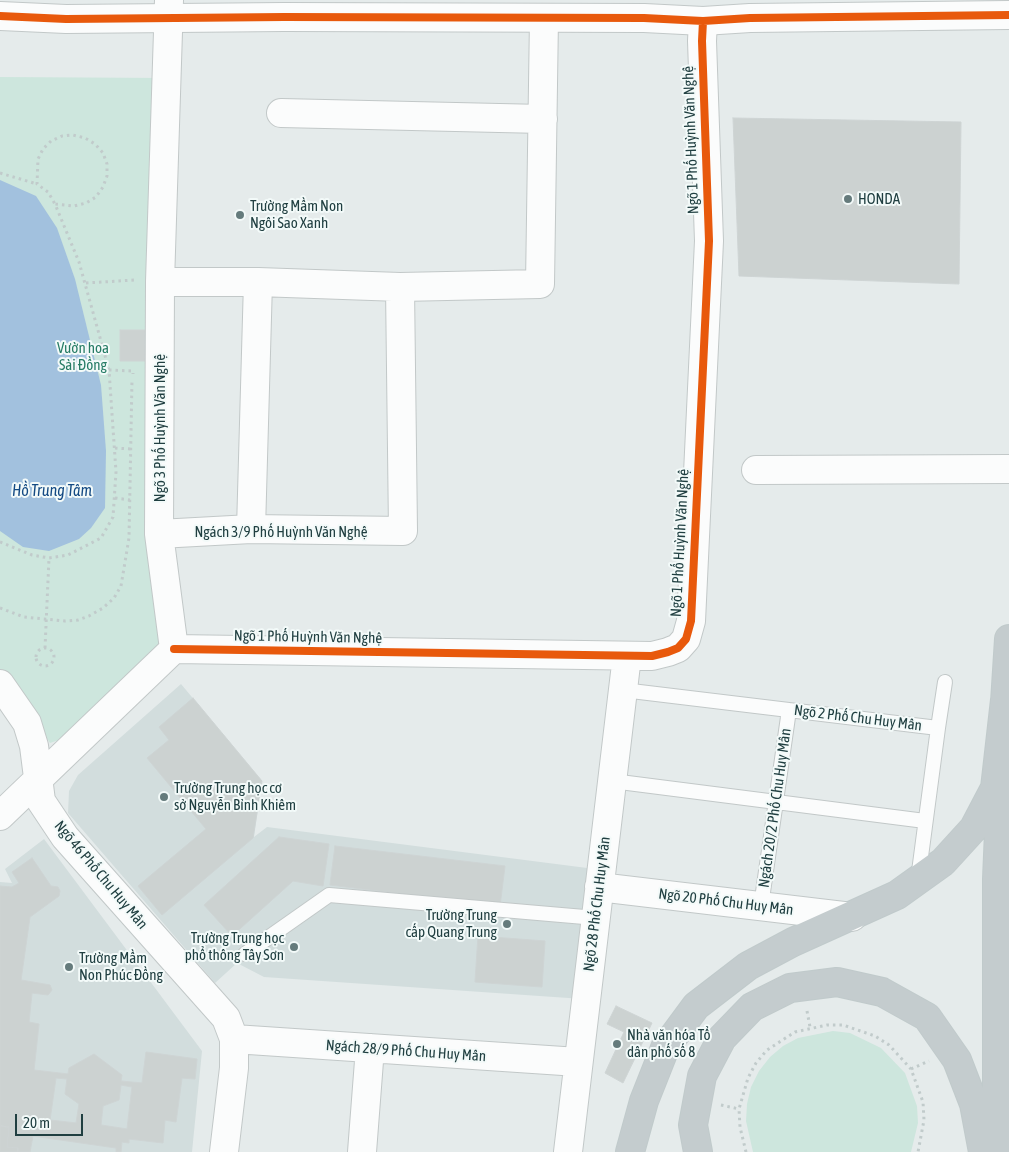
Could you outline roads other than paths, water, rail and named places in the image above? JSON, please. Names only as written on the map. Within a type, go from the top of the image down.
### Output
[{"type":"highway","points":[[997,1152],[997,879],[1009,639]]},
{"type":"highway","points":[[630,1152],[644,1101],[665,1048],[696,1006],[748,966],[793,942],[897,896],[943,862],[974,828],[995,788],[1005,700]]},
{"type":"highway","points":[[698,1152],[693,1125],[702,1076],[722,1038],[752,1007],[790,988],[837,982],[882,992],[927,1017],[957,1060],[974,1104],[983,1152]]},
{"type":"street","points":[[0,16],[66,18],[168,9],[438,9],[544,18],[644,18],[703,21],[750,18],[1009,15]]},
{"type":"street","name":"Ngõ 3 Phố Huỳnh Văn Nghệ","points":[[168,9],[148,281],[159,534],[174,649]]},
{"type":"street","points":[[148,281],[258,282],[400,287],[540,284],[544,18]]},
{"type":"street","name":"Ngõ 1 Phố Huỳnh Văn Nghệ","points":[[174,649],[652,656],[678,648],[686,639],[691,621],[709,241],[702,41],[703,21]]},
{"type":"street","points":[[281,113],[543,119]]},
{"type":"street","points":[[251,529],[258,282]]},
{"type":"street","name":"Ngách 3/9 Phố Huỳnh Văn Nghệ","points":[[159,534],[251,529],[403,532],[400,287]]},
{"type":"street","points":[[756,470],[1009,469]]},
{"type":"street","points":[[0,816],[174,649]]},
{"type":"street","name":"Ngõ 28 Phố Chu Huy Mân","points":[[568,1152],[627,656]]},
{"type":"street","name":"Ngõ 46 Phố Chu Huy Mân","points":[[0,684],[26,723],[34,746],[41,801],[65,837],[226,1018],[234,1039],[234,1068],[224,1152]]},
{"type":"street","name":"Ngõ 20 Phố Chu Huy Mân","points":[[599,887],[852,917]]},
{"type":"street","name":"Ngách 28/9 Phố Chu Huy Mân","points":[[234,1039],[578,1062]]},
{"type":"street","points":[[362,1152],[370,1048]]},
{"type":"lane","points":[[938,728],[945,682]]},
{"type":"lane","name":"Ngõ 2 Phố Chu Huy Mân","points":[[623,690],[938,728],[917,882]]},
{"type":"lane","name":"Ngách 20/2 Phố Chu Huy Mân","points":[[762,906],[789,710]]},
{"type":"lane","points":[[612,781],[925,821]]},
{"type":"lane","points":[[245,954],[329,895],[596,918]]},
{"type":"water","name":"Hồ Trung Tâm","points":[[0,180],[36,196],[57,228],[75,279],[101,385],[106,451],[105,508],[91,528],[79,539],[49,551],[23,547],[0,531]]},
{"type":"place","name":"HONDA","points":[[848,199]]},
{"type":"place","name":"Trường Mầm Non Ngôi Sao Xanh","points":[[240,215]]},
{"type":"place","name":"Trường Trung học cơ sở Nguyễn Bỉnh Khiêm","points":[[164,797]]},
{"type":"place","name":"Trường Trung cấp Quang Trung","points":[[507,924]]},
{"type":"place","name":"Trường Trung học phổ thông Tây Sơn","points":[[294,947]]},
{"type":"place","name":"Trường Mầm Non Phúc Đồng","points":[[69,967]]},
{"type":"place","name":"Nhà văn hóa Tổ dân phố số 8","points":[[617,1044]]},
{"type":"park label","name":"Vườn hoa Sài Đồng","points":[[83,356]]}]
